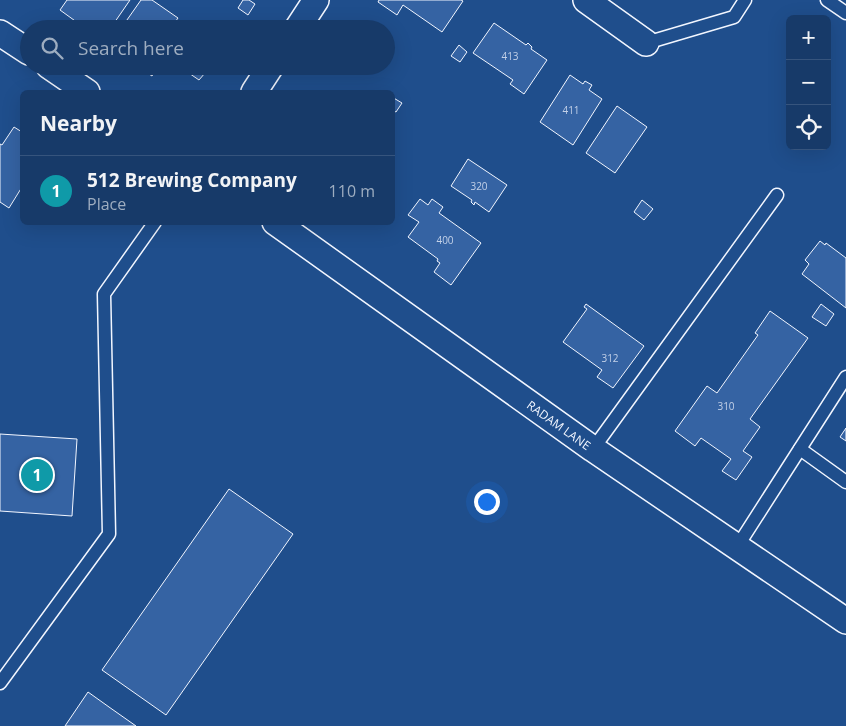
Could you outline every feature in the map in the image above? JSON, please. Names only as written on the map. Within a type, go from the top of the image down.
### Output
[{"type":"street","points":[[302,20],[316,0]]},
{"type":"street","points":[[586,0],[646,43]]},
{"type":"street","points":[[0,33],[20,46]]},
{"type":"street","points":[[62,75],[84,90]]},
{"type":"street","points":[[255,90],[265,75]]},
{"type":"street","name":"RADAM LANE","points":[[279,225],[593,449],[846,621]]},
{"type":"lane","points":[[646,43],[734,17],[745,0]]},
{"type":"lane","points":[[827,0],[846,13]]},
{"type":"lane","points":[[593,449],[777,195]]},
{"type":"lane","points":[[0,683],[109,534],[104,294],[153,225]]},
{"type":"lane","points":[[737,547],[846,378]]},
{"type":"lane","points":[[800,450],[846,482]]},
{"type":"building","points":[[67,0],[130,0],[116,20],[74,20],[60,10]]},
{"type":"building","points":[[141,0],[152,0],[178,18],[177,20],[127,20]]},
{"type":"building","points":[[243,0],[249,0],[255,4],[248,15],[238,8]]},
{"type":"building","points":[[379,0],[463,1],[442,32],[403,5],[397,15],[378,2]]},
{"type":"building","points":[[494,23],[526,45],[528,43],[532,47],[531,49],[547,60],[524,94],[510,84],[513,80],[473,53]]},
{"type":"building","points":[[459,45],[467,52],[460,62],[451,56]]},
{"type":"building","points":[[192,75],[203,75],[199,80]]},
{"type":"building","points":[[570,75],[583,84],[585,81],[592,85],[589,90],[602,99],[573,145],[540,122]]},
{"type":"building","points":[[395,99],[402,103],[395,112]]},
{"type":"building","points":[[617,106],[647,127],[615,173],[586,153]]},
{"type":"building","points":[[14,127],[20,131],[20,190],[9,208],[0,202],[0,144],[2,145]]},
{"type":"building","points":[[468,159],[507,185],[489,212],[475,202],[474,205],[471,202],[472,200],[451,186]]},
{"type":"building","points":[[420,199],[428,205],[432,199],[443,207],[439,213],[481,243],[451,285],[434,272],[440,263],[437,261],[438,259],[408,237],[419,222],[408,215]]},
{"type":"building","points":[[642,200],[653,209],[644,220],[634,212]]},
{"type":"building","points":[[820,241],[825,245],[826,243],[846,258],[846,308],[802,274],[809,264],[805,260]]},
{"type":"building","points":[[586,304],[644,346],[613,388],[597,377],[602,370],[563,342],[587,309],[584,307]]},
{"type":"building","points":[[821,304],[834,314],[826,326],[812,317]]},
{"type":"building","points":[[770,311],[808,338],[750,419],[760,427],[743,451],[752,457],[736,480],[722,471],[731,459],[701,438],[695,446],[675,431],[707,386],[717,393],[758,335],[755,333]]},
{"type":"building","points":[[846,428],[846,441],[840,437]]},
{"type":"building","points":[[0,434],[77,439],[72,516],[0,511]]},
{"type":"building","points":[[229,489],[293,534],[166,715],[102,670]]},
{"type":"building","points":[[88,692],[109,707],[136,726],[65,726]]},
{"type":"place","name":"512 Brewing Company","points":[[37,475]]}]
